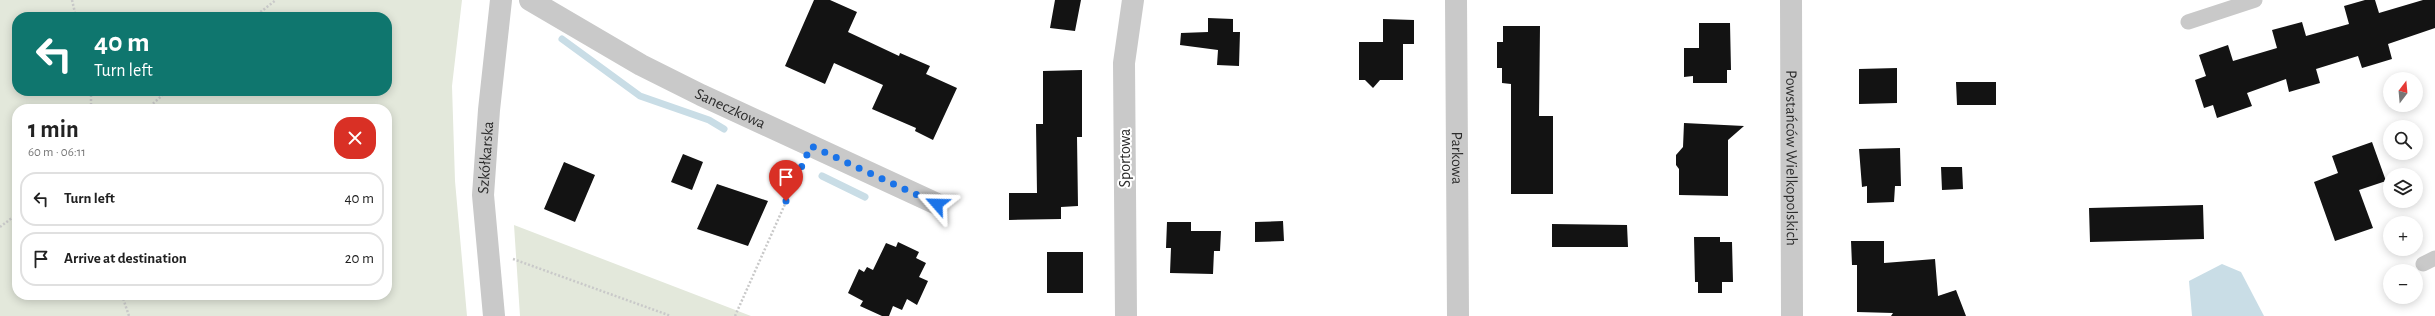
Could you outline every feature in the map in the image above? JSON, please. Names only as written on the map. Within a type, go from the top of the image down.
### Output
[{"type":"street","name":"Szkółkarska","points":[[494,316],[484,195],[489,110],[501,0]]},
{"type":"street","name":"Saneczkowa","points":[[530,0],[641,64],[811,146],[937,204]]},
{"type":"street","name":"Sportowa","points":[[1126,316],[1124,63],[1133,0]]},
{"type":"street","name":"Parkowa","points":[[1456,0],[1458,316]]},
{"type":"street","name":"Powstańców Wielkopolskich","points":[[1791,0],[1792,316]]},
{"type":"lane","points":[[2188,22],[2255,0]]},
{"type":"path","points":[[72,0],[75,12]]},
{"type":"path","points":[[260,12],[276,0]]},
{"type":"path","points":[[153,104],[161,96]]},
{"type":"path","points":[[734,316],[811,146]]},
{"type":"path","points":[[0,226],[12,218]]},
{"type":"path","points":[[511,258],[671,316]]},
{"type":"path","points":[[124,300],[129,316]]},
{"type":"shaded area","points":[[0,0],[462,0],[452,86],[455,181],[467,316],[0,316]]},
{"type":"shaded area","points":[[514,225],[751,316],[520,316]]},
{"type":"water","points":[[2222,264],[2241,272],[2264,316],[2192,316],[2189,281]]},
{"type":"building","points":[[814,0],[830,0],[857,12],[848,32],[899,56],[900,53],[930,66],[926,74],[957,88],[933,140],[915,131],[916,128],[872,109],[883,85],[834,63],[825,84],[785,66]]},
{"type":"building","points":[[1055,0],[1081,0],[1075,31],[1050,28]]},
{"type":"building","points":[[2365,0],[2375,0],[2379,13],[2423,0],[2435,0],[2435,28],[2388,44],[2392,59],[2362,68],[2358,56],[2316,69],[2320,83],[2289,92],[2286,79],[2247,93],[2252,106],[2217,118],[2213,105],[2204,108],[2195,80],[2206,76],[2199,55],[2228,45],[2233,61],[2277,48],[2272,30],[2302,22],[2306,36],[2349,24],[2344,6]]},
{"type":"building","points":[[1208,18],[1233,19],[1233,32],[1240,32],[1239,66],[1217,65],[1218,50],[1180,45],[1181,33],[1208,32]]},
{"type":"building","points":[[1383,19],[1414,20],[1414,44],[1403,44],[1403,80],[1380,80],[1373,88],[1365,80],[1359,80],[1359,42],[1383,42]]},
{"type":"building","points":[[1699,23],[1730,23],[1731,70],[1727,70],[1727,83],[1693,83],[1693,76],[1684,77],[1684,48],[1699,48]]},
{"type":"building","points":[[1503,26],[1540,26],[1539,116],[1553,116],[1553,194],[1511,194],[1511,84],[1502,83],[1502,68],[1497,68],[1497,42],[1503,42]]},
{"type":"building","points":[[1897,68],[1897,103],[1859,104],[1859,69]]},
{"type":"building","points":[[1082,70],[1082,137],[1077,137],[1078,206],[1061,207],[1061,219],[1009,220],[1009,193],[1037,193],[1036,124],[1043,124],[1043,71]]},
{"type":"building","points":[[1956,82],[1996,82],[1996,105],[1957,105]]},
{"type":"building","points":[[1684,123],[1744,126],[1728,140],[1728,196],[1679,195],[1679,169],[1676,165],[1676,155],[1683,147]]},
{"type":"building","points":[[2372,142],[2383,173],[2383,182],[2359,190],[2373,228],[2335,241],[2314,182],[2338,173],[2332,156]]},
{"type":"building","points":[[1900,148],[1901,186],[1895,186],[1894,202],[1867,203],[1867,186],[1862,187],[1859,149]]},
{"type":"building","points":[[683,154],[703,162],[692,190],[671,182]]},
{"type":"building","points":[[564,162],[595,175],[575,222],[544,209]]},
{"type":"building","points":[[1941,167],[1962,167],[1963,189],[1942,190]]},
{"type":"building","points":[[717,184],[768,201],[748,246],[697,229]]},
{"type":"building","points":[[2203,205],[2204,239],[2090,242],[2089,208]]},
{"type":"building","points":[[1283,221],[1284,241],[1255,242],[1255,222]]},
{"type":"building","points":[[1167,222],[1191,222],[1191,231],[1221,231],[1220,251],[1214,251],[1213,274],[1170,273],[1171,248],[1166,248]]},
{"type":"building","points":[[1552,224],[1627,225],[1628,247],[1552,247]]},
{"type":"building","points":[[1694,237],[1720,237],[1720,242],[1732,242],[1733,282],[1722,282],[1722,293],[1698,293],[1698,282],[1695,282]]},
{"type":"building","points":[[1851,241],[1884,241],[1884,263],[1935,259],[1938,296],[1956,290],[1966,316],[1891,316],[1893,313],[1857,312],[1857,265],[1852,265]]},
{"type":"building","points":[[898,242],[919,252],[916,258],[926,263],[919,277],[928,281],[917,305],[907,299],[902,310],[893,306],[889,316],[882,316],[860,306],[863,301],[848,293],[859,269],[864,272],[867,267],[873,270],[886,243],[896,247]]},
{"type":"building","points":[[1047,252],[1083,252],[1083,293],[1047,293]]},
{"type":"waterway","points":[[562,39],[640,96],[709,120],[724,129]]},
{"type":"waterway","points":[[822,176],[865,197]]},
{"type":"route","points":[[786,201],[811,146],[937,204]]}]
